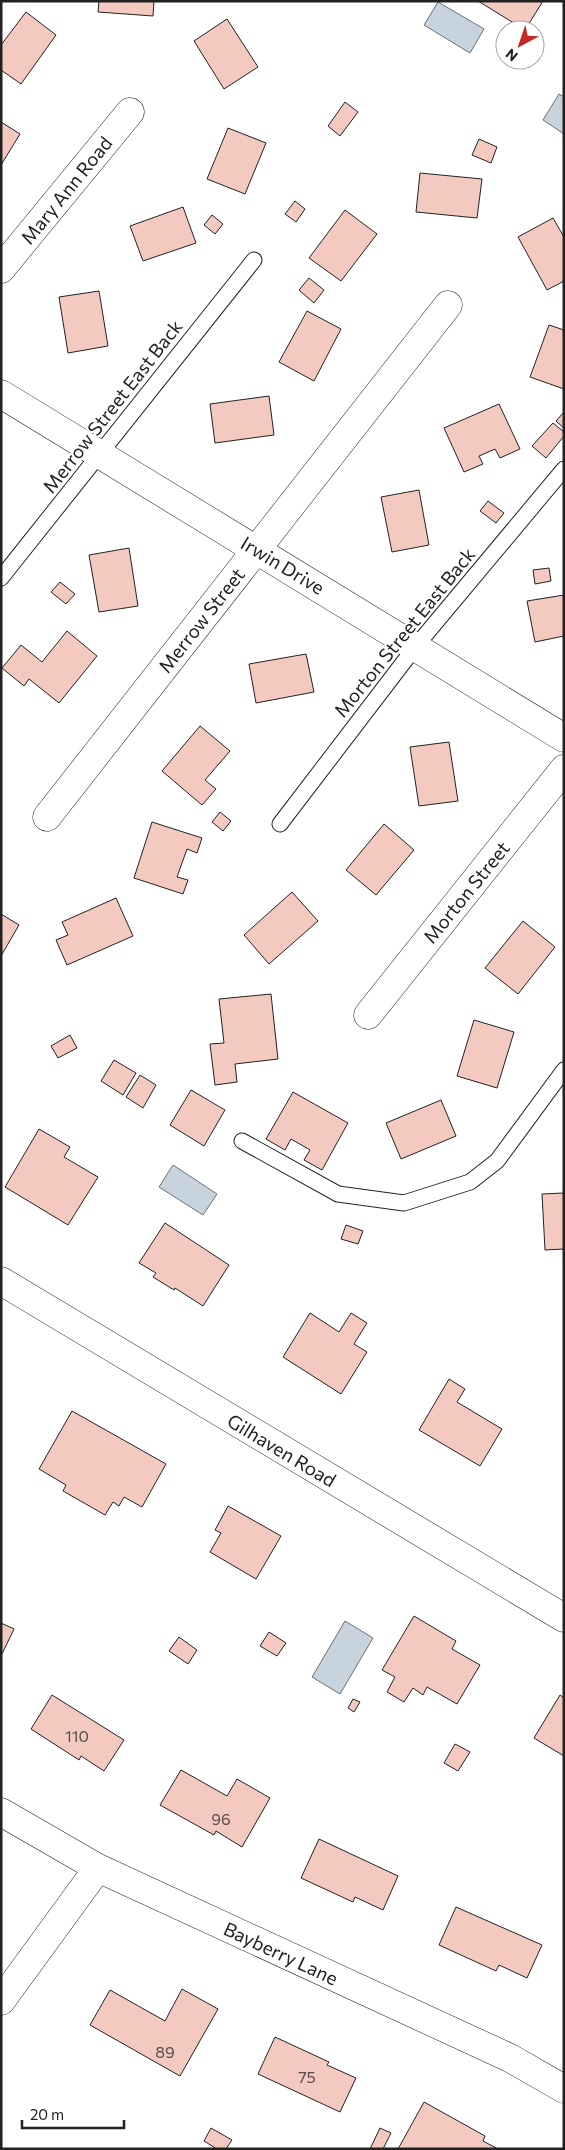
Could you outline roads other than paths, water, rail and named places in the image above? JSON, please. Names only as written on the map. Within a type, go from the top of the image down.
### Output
[{"type":"street","name":"Mary Ann Road","points":[[1,269],[130,112]]},
{"type":"street","name":"Merrow Street","points":[[47,817],[448,305]]},
{"type":"street","name":"Irwin Drive","points":[[1,394],[564,738]]},
{"type":"street","name":"Morton Street","points":[[368,1015],[564,769]]},
{"type":"street","name":"Gilhaven Road","points":[[1,1281],[564,1618]]},
{"type":"street","name":"Bayberry Lane","points":[[1,1812],[98,1868],[510,2058],[564,2089]]},
{"type":"street","points":[[1,2001],[98,1868]]},
{"type":"lane","name":"Merrow Street East Back","points":[[1,578],[254,260]]},
{"type":"lane","name":"Morton Street East Back","points":[[280,824],[416,646],[564,469]]},
{"type":"lane","points":[[242,1141],[338,1194],[404,1203],[470,1182],[497,1161],[564,1070]]}]
